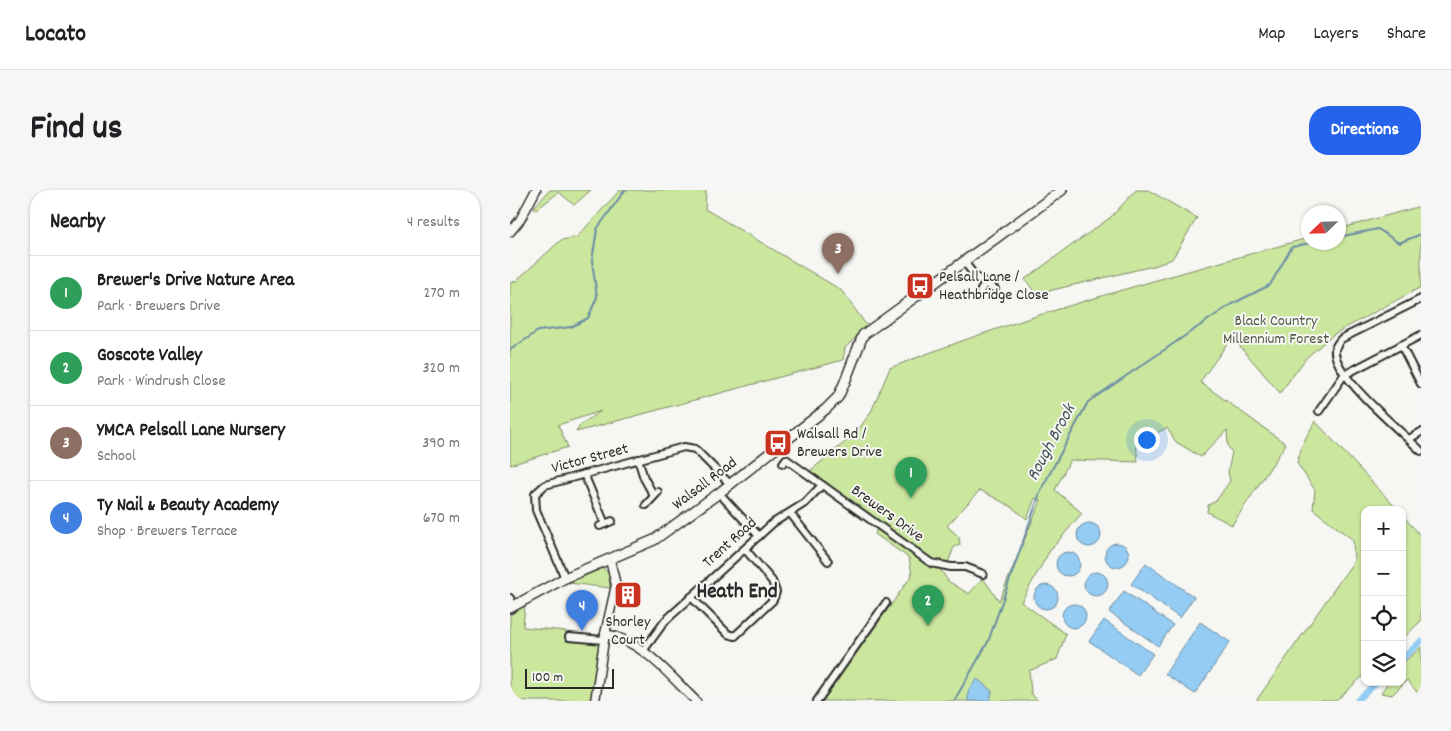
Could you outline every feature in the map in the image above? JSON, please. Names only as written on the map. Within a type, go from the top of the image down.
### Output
[{"type":"main road","name":"Walsall Road","points":[[511,604],[564,578],[654,540],[719,493],[826,409],[838,396],[863,335],[965,263],[1062,190]]},
{"type":"street","points":[[510,232],[520,220],[536,190]]},
{"type":"street","points":[[965,263],[985,283],[995,289]]},
{"type":"street","points":[[980,292],[985,283]]},
{"type":"street","points":[[1421,299],[1341,339],[1336,346],[1335,353],[1344,375],[1421,451]]},
{"type":"street","points":[[1318,411],[1344,375],[1421,335]]},
{"type":"street","points":[[1401,346],[1421,384]]},
{"type":"street","points":[[1409,439],[1421,432]]},
{"type":"street","name":"Victor Street","points":[[564,578],[536,510],[534,500],[538,489],[545,485],[684,447],[695,450],[730,484]]},
{"type":"street","name":"Brewers Drive","points":[[783,463],[786,459],[931,563],[951,567],[965,566],[983,574]]},
{"type":"street","points":[[638,460],[644,478],[656,494],[646,505]]},
{"type":"street","points":[[584,474],[602,525],[612,521]]},
{"type":"street","name":"Trent Road","points":[[643,651],[666,621],[691,597],[759,536],[805,503],[822,485]]},
{"type":"street","points":[[719,493],[759,536]]},
{"type":"street","points":[[790,512],[814,538],[828,561]]},
{"type":"street","points":[[691,597],[728,634],[735,636],[742,632],[774,600],[776,592],[772,581],[745,549]]},
{"type":"street","points":[[595,701],[605,637],[617,581],[610,560]]},
{"type":"street","points":[[817,701],[886,603]]},
{"type":"street","points":[[569,637],[624,639],[643,651],[696,701]]},
{"type":"green space","points":[[550,190],[591,190],[574,205],[559,192],[536,210],[533,208]]},
{"type":"green space","points":[[620,190],[706,190],[705,209],[841,290],[867,326],[845,348],[843,360],[576,432],[581,424],[601,411],[558,425],[568,447],[510,465],[510,283],[516,281],[561,240],[577,237]]},
{"type":"green space","points":[[1136,190],[1148,190],[1197,218],[1172,259],[1157,265],[1036,294],[1025,279],[1111,217]]},
{"type":"green space","name":"Black Country Millennium Forest","points":[[1421,206],[1421,287],[1334,334],[1307,357],[1280,393],[1232,337],[1200,382],[1286,444],[1232,525],[1207,512],[1208,505],[1216,501],[1230,481],[1228,472],[1232,452],[1228,446],[1227,430],[1201,457],[1176,442],[1167,428],[1136,443],[1138,462],[1070,460],[1055,490],[1082,513],[1049,552],[1021,602],[1066,634],[1057,659],[1029,671],[1031,693],[1038,701],[823,701],[912,575],[909,558],[875,534],[877,528],[931,564],[939,567],[948,581],[969,594],[983,578],[999,601],[1041,500],[1035,498],[1027,519],[1010,506],[980,490],[947,526],[959,537],[960,545],[954,547],[947,565],[937,562],[810,471],[856,433],[871,412],[890,368],[1045,313],[1301,240],[1301,250],[1346,250],[1346,227]]},
{"type":"green space","points":[[1315,421],[1394,506],[1361,506],[1361,678],[1336,701],[1256,701],[1354,561],[1353,540],[1313,509],[1315,490],[1297,463],[1303,443]]},
{"type":"green space","points":[[1406,519],[1421,536],[1421,621],[1406,635]]},
{"type":"green space","points":[[603,568],[609,574],[610,588],[569,583]]},
{"type":"green space","points":[[525,605],[523,627],[566,631],[566,638],[601,642],[591,701],[510,701],[510,615]]},
{"type":"green space","points":[[1421,647],[1421,697],[1406,681],[1406,660]]},
{"type":"green space","points":[[1385,686],[1401,686],[1392,695],[1381,693]]},
{"type":"water","points":[[1089,523],[1097,527],[1101,535],[1097,543],[1089,547],[1081,543],[1077,535],[1081,527]]},
{"type":"water","points":[[1117,543],[1125,547],[1129,555],[1125,563],[1117,567],[1109,563],[1105,555],[1109,547]]},
{"type":"water","points":[[1068,552],[1076,556],[1080,564],[1076,572],[1068,576],[1060,572],[1056,564],[1060,556]]},
{"type":"water","points":[[1146,563],[1194,597],[1180,618],[1131,584]]},
{"type":"water","points":[[1096,572],[1104,576],[1108,584],[1104,592],[1096,596],[1088,592],[1084,584],[1088,576]]},
{"type":"water","points":[[1046,585],[1054,589],[1058,597],[1054,605],[1046,609],[1038,605],[1034,597],[1038,589]]},
{"type":"water","points":[[1124,591],[1173,625],[1158,646],[1109,612]]},
{"type":"water","points":[[1074,604],[1082,608],[1086,616],[1082,624],[1074,628],[1066,624],[1062,616],[1066,608]]},
{"type":"water","points":[[1104,620],[1153,654],[1138,675],[1089,641]]},
{"type":"water","points":[[1200,622],[1230,642],[1195,694],[1165,674]]},
{"type":"water","points":[[977,679],[992,691],[990,701],[968,701],[968,691]]},
{"type":"waterway","points":[[510,350],[538,331],[571,327],[588,318],[597,297],[592,261],[597,229],[625,190]]},
{"type":"waterway","name":"Rough Brook","points":[[1346,235],[1378,229],[1399,243],[1421,234]]},
{"type":"waterway","name":"Rough Brook","points":[[954,701],[988,642],[1041,490],[1088,402],[1230,305],[1270,285],[1292,247],[1301,245]]},
{"type":"waterway","points":[[1406,655],[1421,641]]},
{"type":"waterway","points":[[1357,701],[1373,686]]},
{"type":"place","name":"YMCA Pelsall Lane Nursery","points":[[838,274]]},
{"type":"place","name":"Pelsall Lane / Heathbridge Close","points":[[920,286]]},
{"type":"place","name":"Walsall Rd / Brewers Drive","points":[[778,443]]},
{"type":"place","name":"Brewer's Drive Nature Area","points":[[911,498]]},
{"type":"place","name":"Shorley Court","points":[[628,595]]},
{"type":"place","name":"Goscote Valley","points":[[928,626]]},
{"type":"place","name":"Ty Nail & Beauty Academy","points":[[582,631]]},
{"type":"district","name":"Heath End","points":[[737,593]]}]
